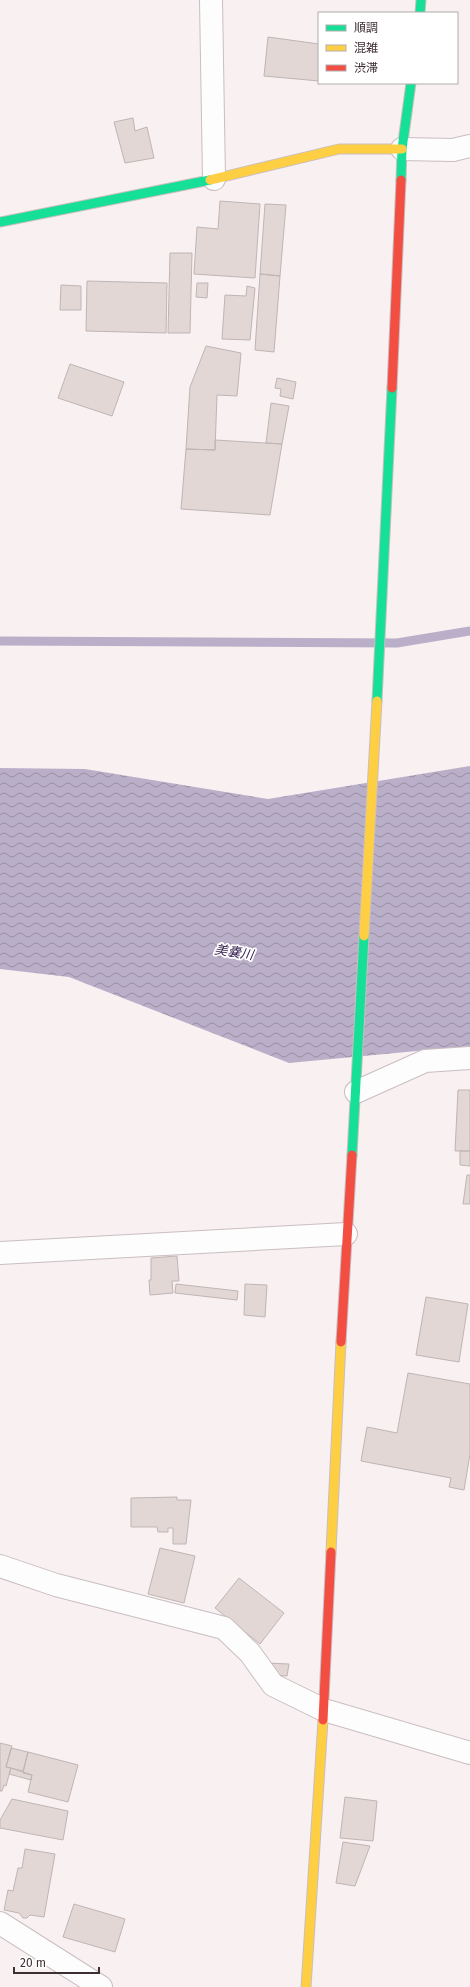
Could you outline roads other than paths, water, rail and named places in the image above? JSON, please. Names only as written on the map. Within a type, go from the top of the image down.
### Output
[{"type":"street","points":[[211,0],[214,179]]},
{"type":"street","points":[[420,12],[422,0]]},
{"type":"street","points":[[306,1987],[324,1710],[346,1234],[356,1092],[385,540],[402,148],[411,84]]},
{"type":"street","points":[[0,222],[214,179],[339,149],[402,148],[453,150],[470,146]]},
{"type":"street","points":[[356,1092],[425,1061],[470,1058]]},
{"type":"street","points":[[0,1253],[346,1234]]},
{"type":"street","points":[[0,1566],[56,1585],[224,1628],[250,1653],[273,1685],[324,1710],[470,1753]]},
{"type":"street","points":[[0,1923],[101,1987]]},
{"type":"water","name":"美嚢川","points":[[470,766],[470,1046],[289,1063],[69,977],[0,969],[0,768],[85,769],[268,799]]},
{"type":"waterway","points":[[0,641],[397,643],[470,631]]}]
